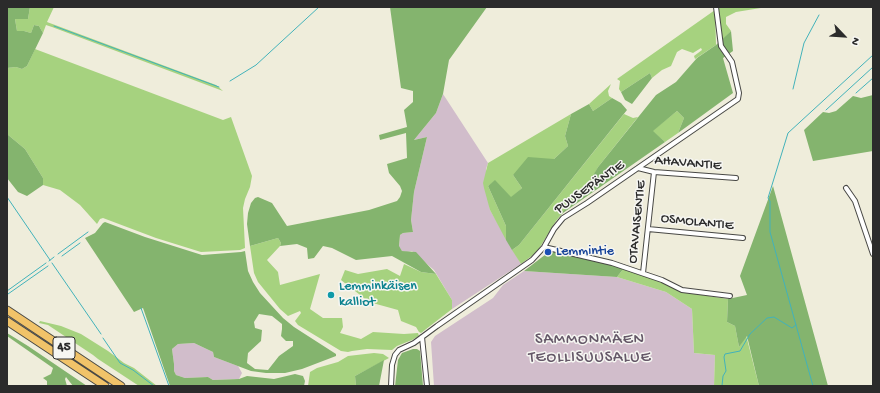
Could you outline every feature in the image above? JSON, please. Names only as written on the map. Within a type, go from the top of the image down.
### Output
[{"type":"highway","name":"45","points":[[7,310],[121,386]]},
{"type":"highway","name":"45","points":[[7,321],[105,386]]},
{"type":"street","name":"PUUSEPÄNTIE","points":[[391,386],[392,365],[395,355],[402,348],[414,343],[532,260],[544,247],[554,229],[563,218],[738,98],[739,93],[732,62],[721,46],[716,7]]},
{"type":"street","name":"AHAVANTIE","points":[[638,168],[654,172],[736,178]]},
{"type":"street","name":"OTAVAISENTIE","points":[[643,273],[654,172]]},
{"type":"street","points":[[846,188],[856,201],[873,254]]},
{"type":"street","name":"OSMOLANTIE","points":[[648,229],[743,238]]},
{"type":"street","points":[[544,247],[643,273],[682,290],[730,296]]},
{"type":"street","points":[[422,337],[427,386]]},
{"type":"shaded area","points":[[443,94],[488,163],[486,169],[490,210],[521,264],[452,309],[452,300],[434,270],[412,251],[402,251],[399,247],[400,235],[403,233],[413,232],[411,220],[414,192],[427,137],[414,140],[436,113]]},
{"type":"shaded area","points":[[524,271],[617,277],[666,292],[692,309],[694,353],[715,355],[714,386],[434,386],[431,342],[435,336],[493,298],[503,285]]},
{"type":"shaded area","points":[[194,343],[213,352],[214,357],[238,366],[242,373],[239,379],[213,380],[208,377],[185,378],[176,375],[174,371],[172,349],[178,344]]},
{"type":"green space","points":[[7,7],[30,7],[28,19],[15,19],[17,31],[31,33],[34,25],[39,26],[43,33],[27,66],[22,69],[16,67],[7,68]]},
{"type":"green space","points":[[30,7],[54,7],[47,22],[216,85],[223,91],[46,25],[43,33],[39,26],[34,25],[31,33],[17,31],[15,19],[28,19]]},
{"type":"green space","points":[[390,7],[487,7],[449,60],[443,94],[436,113],[414,140],[427,137],[414,192],[411,220],[413,232],[403,233],[400,235],[399,246],[402,251],[416,252],[436,274],[421,272],[392,256],[356,260],[332,248],[323,246],[314,258],[308,259],[307,248],[297,244],[280,246],[281,243],[278,238],[250,246],[247,224],[248,213],[251,203],[258,197],[272,203],[287,226],[369,210],[397,201],[400,197],[402,191],[400,186],[389,173],[387,164],[407,158],[406,133],[380,140],[379,135],[407,127],[404,110],[413,102],[413,91],[401,88]]},
{"type":"green space","points":[[767,7],[736,12],[726,17],[726,24],[731,31],[722,40],[718,8]]},
{"type":"green space","points":[[715,10],[716,45],[695,59],[694,56],[702,50],[701,48],[693,53],[682,49],[677,52],[671,66],[662,70],[652,78],[650,73],[621,92],[619,89],[620,81],[617,79]]},
{"type":"green space","points":[[731,31],[733,51],[723,58],[733,93],[678,133],[684,118],[677,111],[653,131],[665,142],[560,215],[589,183],[596,186],[599,183],[591,179],[598,167],[656,95],[676,82],[697,58],[716,45]]},
{"type":"green space","points":[[35,49],[223,120],[231,117],[252,176],[243,208],[245,248],[240,250],[201,252],[156,238],[103,218],[100,219],[97,224],[80,205],[60,190],[43,185],[43,178],[25,149],[7,134],[7,68],[16,67],[22,69],[27,66]]},
{"type":"green space","points":[[650,73],[652,78],[632,104],[625,100],[621,92]]},
{"type":"green space","points":[[611,84],[608,91],[609,96],[612,98],[593,111],[589,104]]},
{"type":"green space","points":[[873,95],[873,151],[813,161],[804,130],[823,112],[829,113],[836,111],[853,96],[861,98]]},
{"type":"green space","points":[[612,98],[621,103],[627,110],[519,245],[512,250],[506,240],[506,226],[488,186],[495,180],[511,197],[522,188],[513,175],[528,157],[554,159],[568,146],[565,136],[571,114],[589,104],[593,111]]},
{"type":"green space","points":[[677,111],[684,118],[678,133],[665,142],[652,131]]},
{"type":"green space","points":[[571,114],[565,136],[568,146],[554,159],[513,175],[522,188],[511,198],[495,181],[488,186],[506,226],[506,240],[490,210],[484,188],[483,183],[488,163]]},
{"type":"green space","points":[[624,114],[633,118],[638,117],[598,167],[592,179],[599,182],[596,186],[588,183],[556,221],[537,252],[521,264],[512,250],[519,245]]},
{"type":"green space","points":[[7,134],[25,149],[43,178],[43,185],[27,196],[18,192],[7,178]]},
{"type":"green space","points":[[773,186],[828,386],[759,386],[747,336],[739,347],[735,326],[727,322],[728,299],[747,295],[740,276]]},
{"type":"green space","points":[[105,222],[145,237],[202,255],[245,251],[248,271],[260,293],[283,318],[294,327],[336,354],[336,356],[302,369],[285,373],[266,373],[251,371],[214,357],[213,352],[194,343],[178,344],[172,349],[174,371],[176,375],[185,378],[208,377],[213,380],[239,379],[247,376],[274,379],[295,374],[303,376],[305,381],[304,386],[170,386],[143,308],[134,312],[85,238],[95,233]],"holes":[[[259,314],[272,316],[282,324],[281,336],[286,341],[293,341],[293,346],[279,356],[268,370],[255,369],[247,363],[248,353],[261,341],[262,330],[255,328],[254,322]]]},
{"type":"green space","points":[[278,238],[281,243],[280,246],[267,260],[278,272],[280,285],[320,274],[310,309],[323,318],[342,318],[343,327],[340,333],[361,339],[373,332],[404,334],[418,333],[419,336],[397,346],[392,350],[367,349],[348,352],[341,351],[298,325],[295,321],[301,313],[300,311],[288,316],[280,309],[258,282],[254,273],[250,246]]},
{"type":"green space","points":[[550,251],[624,268],[617,277],[524,271]]},
{"type":"green space","points":[[404,264],[421,272],[436,274],[452,300],[452,309],[421,333],[416,327],[401,321],[398,310],[369,302],[341,280],[345,270],[358,274],[387,269],[400,276]]},
{"type":"green space","points":[[624,268],[658,280],[683,292],[728,299],[727,322],[735,326],[739,347],[746,335],[759,386],[714,386],[715,355],[694,353],[692,309],[666,292],[617,277]]},
{"type":"green space","points":[[40,321],[61,326],[81,334],[134,368],[157,386],[139,386],[48,325],[39,323]]},
{"type":"green space","points":[[7,333],[87,386],[73,386],[66,377],[65,379],[67,386],[47,386],[47,381],[43,378],[51,374],[53,368],[7,336]]},
{"type":"green space","points":[[413,349],[420,351],[423,386],[395,386],[398,360],[402,353]]},
{"type":"green space","points":[[374,353],[383,354],[389,358],[355,376],[356,386],[308,386],[310,372],[317,368],[338,362],[348,356]]},
{"type":"green space","points":[[384,360],[379,386],[356,386],[355,376]]},
{"type":"waterway","points":[[230,81],[256,65],[319,7]]},
{"type":"waterway","points":[[793,89],[804,43],[819,15]]},
{"type":"waterway","points":[[54,26],[219,87]]},
{"type":"waterway","points":[[813,386],[770,232],[770,201],[768,198],[788,133],[873,55]]},
{"type":"waterway","points":[[826,110],[873,67]]},
{"type":"waterway","points":[[856,93],[873,78]]},
{"type":"waterway","points":[[7,197],[50,260]]},
{"type":"waterway","points":[[58,254],[88,232]]},
{"type":"waterway","points":[[62,256],[80,243]]},
{"type":"waterway","points":[[49,261],[54,257]]},
{"type":"waterway","points":[[7,291],[46,263]]},
{"type":"waterway","points":[[52,263],[101,334]]},
{"type":"waterway","points":[[8,294],[48,266]]},
{"type":"waterway","points":[[141,308],[169,386]]},
{"type":"waterway","points":[[722,386],[723,376],[726,371],[725,354],[740,351],[750,334],[767,318],[774,317],[792,328],[796,325]]},
{"type":"waterway","points":[[103,338],[120,363],[133,370],[154,386]]},
{"type":"place","name":"Lemmintie","points":[[548,252]]},
{"type":"place","name":"Lemminkäisen kalliot","points":[[331,295]]},
{"type":"district","name":"SAMMONMÄEN TEOLLISUUSALUE","points":[[590,350]]}]
